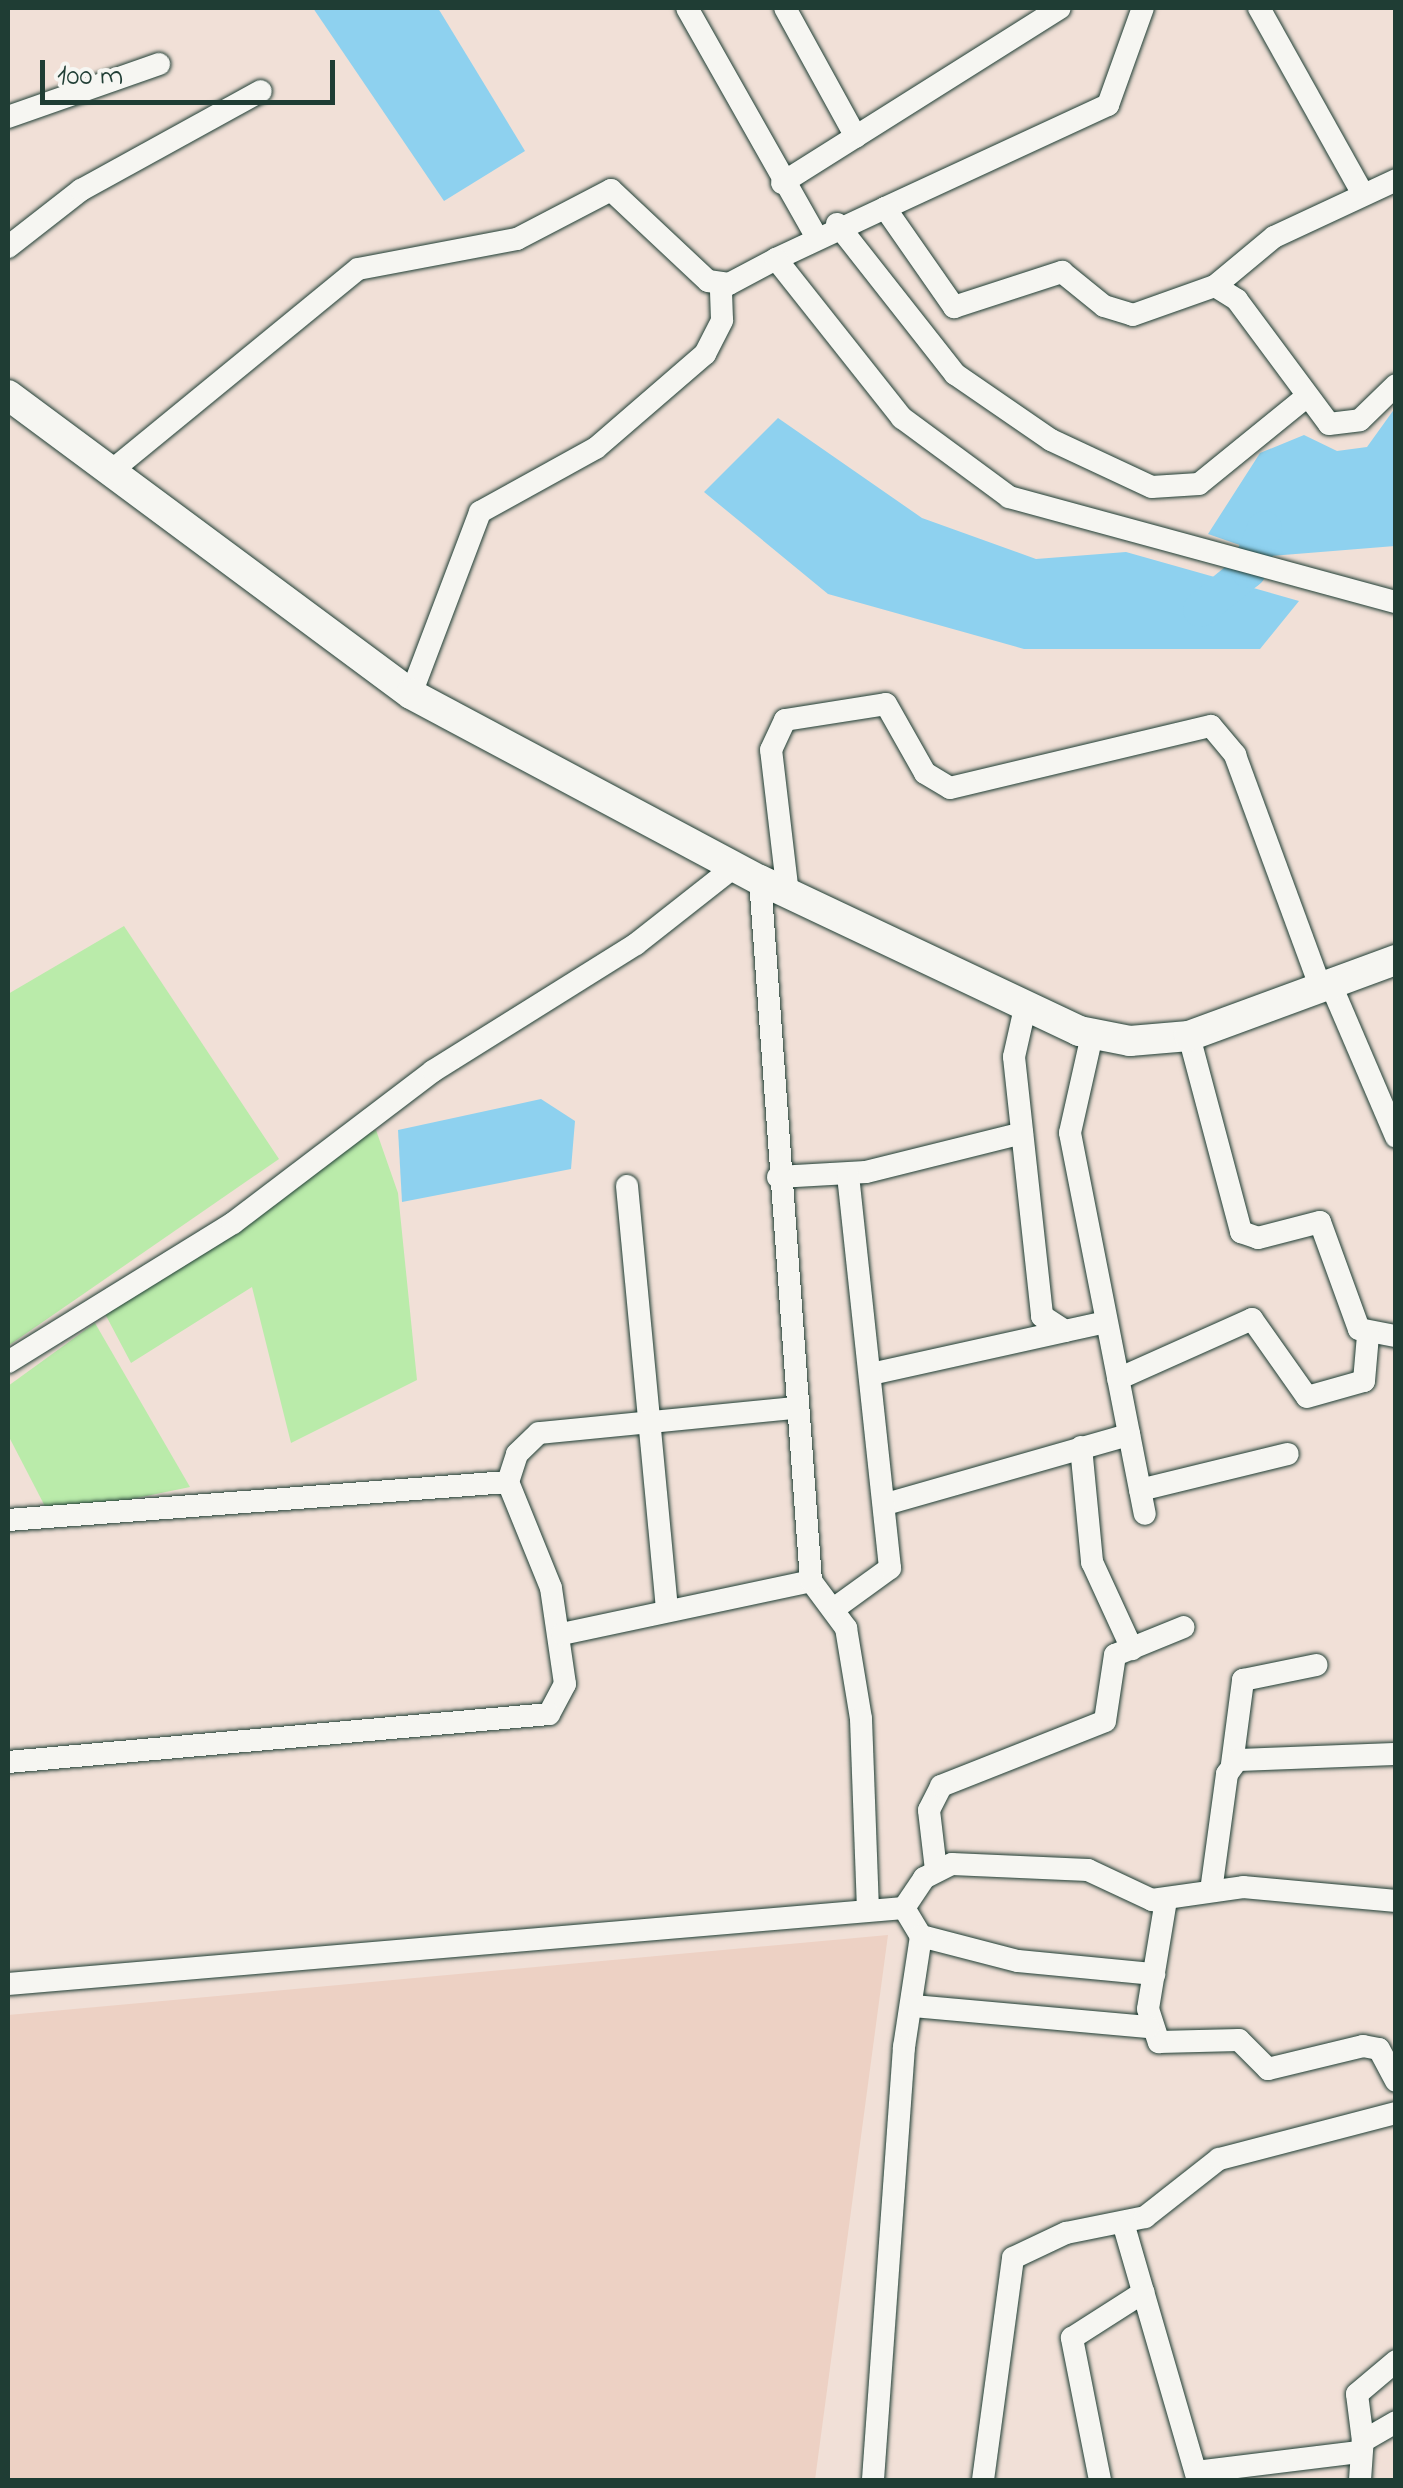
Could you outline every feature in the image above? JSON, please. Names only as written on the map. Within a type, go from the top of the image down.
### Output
[{"type":"main road","points":[[8,395],[411,694],[761,880],[1026,1008],[1092,1035],[1189,1036],[1396,960]]},
{"type":"street","points":[[687,8],[782,183],[807,240]]},
{"type":"street","points":[[786,8],[856,137]]},
{"type":"street","points":[[782,183],[1060,8]]},
{"type":"street","points":[[721,285],[837,224],[885,208],[1108,105],[1143,8]]},
{"type":"street","points":[[1259,8],[1363,194]]},
{"type":"street","points":[[8,116],[160,64]]},
{"type":"street","points":[[8,247],[81,190],[261,90]]},
{"type":"street","points":[[885,208],[954,307],[1062,272],[1104,306],[1133,315],[1215,286],[1274,237],[1396,180]]},
{"type":"street","points":[[110,472],[358,269],[517,239],[599,190],[620,196],[721,285],[722,320],[705,354],[596,448],[480,512],[411,694]]},
{"type":"street","points":[[837,224],[955,374],[1051,440],[1152,487],[1199,484],[1306,397]]},
{"type":"street","points":[[776,259],[912,428],[1009,497],[1396,602]]},
{"type":"street","points":[[1215,286],[1237,300],[1306,397],[1343,427],[1396,385]]},
{"type":"street","points":[[868,1909],[862,1720],[836,1608],[811,1582],[792,1408],[761,880],[771,750],[786,720],[886,704],[925,773],[950,788],[1211,726],[1235,755],[1326,987],[1396,1137]]},
{"type":"street","points":[[8,1362],[233,1223],[433,1072],[636,944],[761,880]]},
{"type":"street","points":[[1026,1008],[1014,1056],[1042,1316],[1065,1331]]},
{"type":"street","points":[[1092,1035],[1070,1133],[1145,1514]]},
{"type":"street","points":[[1118,1380],[1252,1319],[1307,1397],[1364,1380],[1368,1335],[1320,1222],[1258,1238],[1241,1232],[1189,1036]]},
{"type":"street","points":[[778,1177],[848,1174],[1022,1133]]},
{"type":"street","points":[[836,1608],[890,1568],[848,1174]]},
{"type":"street","points":[[627,1186],[667,1610]]},
{"type":"street","points":[[870,1374],[1106,1322]]},
{"type":"street","points":[[1368,1335],[1396,1336]]},
{"type":"street","points":[[8,1762],[549,1714],[565,1698],[562,1634],[539,1546],[508,1482],[517,1454],[539,1433],[792,1408]]},
{"type":"street","points":[[886,1504],[1129,1435]]},
{"type":"street","points":[[1081,1447],[1092,1562],[1132,1649]]},
{"type":"street","points":[[1140,1490],[1288,1454]]},
{"type":"street","points":[[8,1520],[508,1482]]},
{"type":"street","points":[[562,1634],[811,1582]]},
{"type":"street","points":[[8,1984],[904,1908],[936,1870],[929,1810],[942,1786],[1104,1721],[1113,1657],[1184,1627]]},
{"type":"street","points":[[1211,1891],[1243,1680],[1316,1664]]},
{"type":"street","points":[[1232,1764],[1396,1754]]},
{"type":"street","points":[[936,1870],[1078,1869],[1166,1900],[1211,1891],[1396,1902]]},
{"type":"street","points":[[1148,2027],[1166,1900]]},
{"type":"street","points":[[873,2480],[921,1936],[904,1908]]},
{"type":"street","points":[[921,1936],[1018,1961],[1154,1974]]},
{"type":"street","points":[[913,2006],[1148,2027],[1164,2045],[1239,2040],[1268,2069],[1378,2049],[1396,2081]]},
{"type":"street","points":[[982,2480],[1012,2258],[1066,2233],[1124,2226],[1219,2159],[1396,2113]]},
{"type":"street","points":[[1124,2226],[1197,2476],[1360,2446],[1396,2422]]},
{"type":"street","points":[[1100,2480],[1072,2338],[1144,2292]]},
{"type":"street","points":[[1360,2480],[1356,2394],[1396,2361]]},
{"type":"shaded area","points":[[888,1935],[815,2480],[8,2480],[8,2015]]},
{"type":"green space","points":[[124,926],[279,1159],[8,1346],[8,994]]},
{"type":"green space","points":[[376,1130],[398,1193],[417,1380],[291,1443],[252,1287],[131,1363],[103,1310],[327,1151]]},
{"type":"green space","points":[[95,1323],[190,1487],[50,1516],[8,1435],[8,1386]]},
{"type":"water","points":[[313,8],[438,8],[525,151],[444,201]]},
{"type":"water","points":[[1395,408],[1395,546],[1271,556],[1208,534],[1260,453],[1304,435],[1337,451],[1367,447]]},
{"type":"water","points":[[778,418],[922,518],[1036,559],[1126,552],[1299,601],[1260,649],[1024,649],[828,594],[704,492]]},
{"type":"water","points":[[541,1099],[575,1121],[571,1169],[402,1202],[398,1130]]},
{"type":"waterway","points":[[1200,609],[1248,570],[1264,528]]}]
